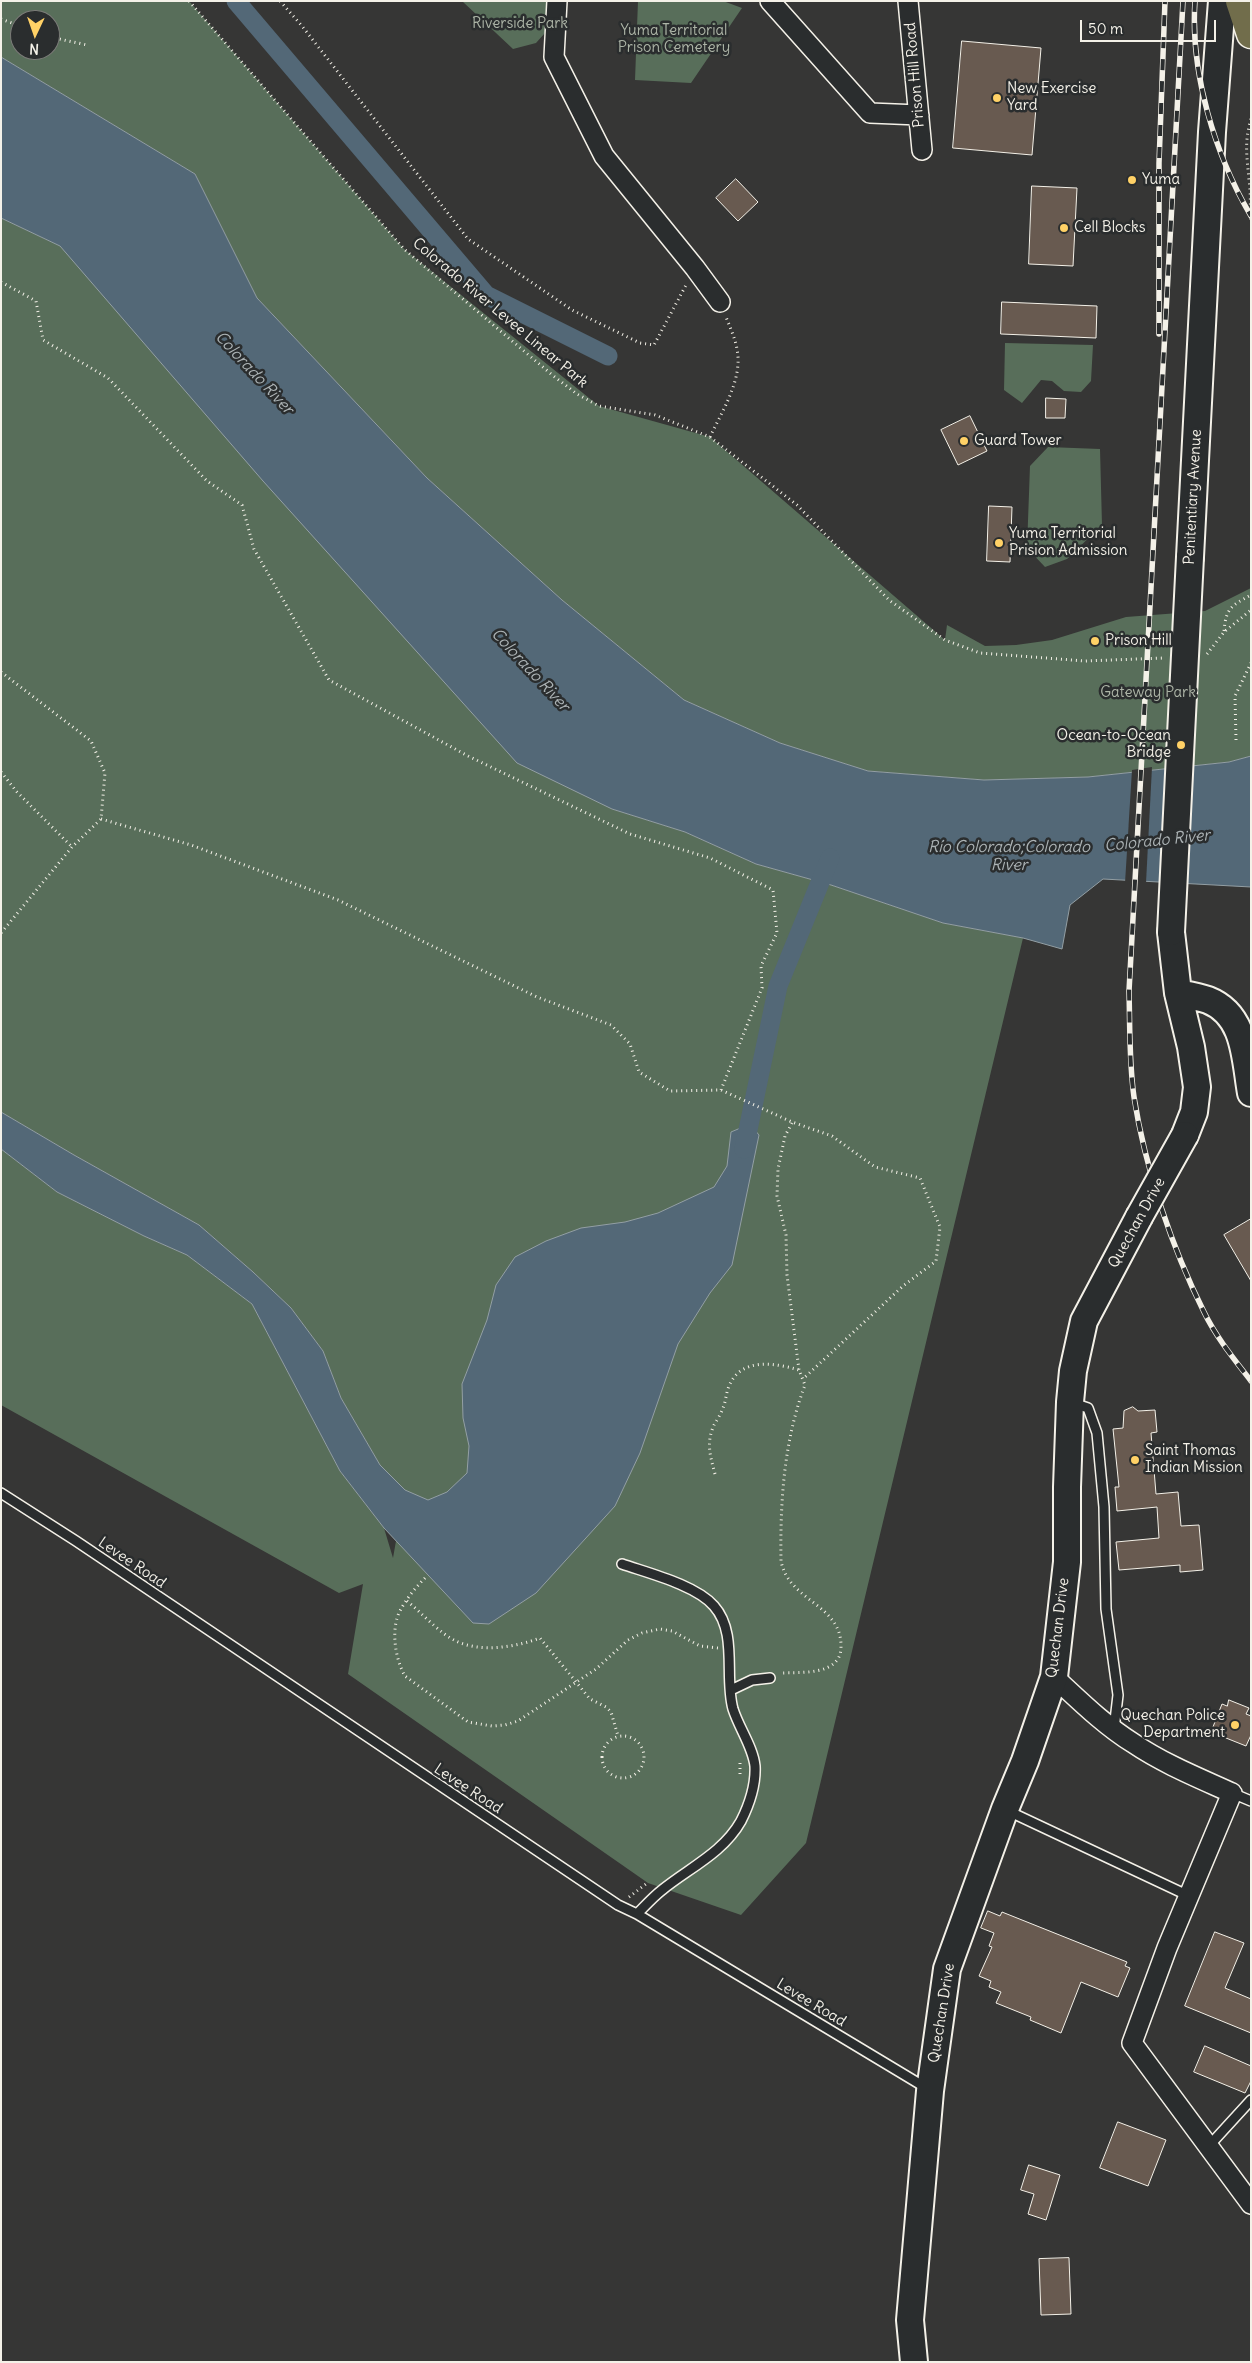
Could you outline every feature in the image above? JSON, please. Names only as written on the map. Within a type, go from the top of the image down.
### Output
[{"type":"highway","points":[[1240,1],[1251,34]]},
{"type":"street","points":[[557,1],[554,57],[604,156],[695,268],[720,302]]},
{"type":"street","points":[[770,1],[870,113],[919,115]]},
{"type":"street","name":"Prison Hill Road","points":[[908,1],[922,150]]},
{"type":"street","name":"Penitentiary Avenue","points":[[1178,993],[1171,932],[1212,132],[1222,1]]},
{"type":"street","points":[[1178,993],[1214,1003],[1234,1021],[1241,1038],[1251,1093]]},
{"type":"street","name":"Quechan Drive","points":[[914,2362],[910,2320],[930,2091],[947,1969],[1005,1809],[1025,1761],[1054,1677],[1067,1562],[1070,1402],[1073,1371],[1084,1321],[1185,1135],[1194,1112],[1197,1087],[1178,993]]},
{"type":"street","points":[[1054,1677],[1132,1743],[1183,1771],[1232,1793],[1167,1948],[1132,2043],[1251,2204]]},
{"type":"lane","points":[[1070,1402],[1088,1408],[1097,1433],[1104,1507],[1106,1609],[1118,1695],[1114,1729]]},
{"type":"lane","name":"Levee Road","points":[[1,1494],[76,1541],[618,1904],[930,2091]]},
{"type":"lane","points":[[622,1564],[702,1595],[715,1607],[727,1634],[733,1708],[755,1764],[751,1798],[740,1822],[728,1839],[688,1873],[662,1890],[637,1914]]},
{"type":"lane","points":[[731,1690],[752,1680],[770,1678]]},
{"type":"lane","points":[[1232,1793],[1251,1801]]},
{"type":"lane","points":[[1005,1809],[1188,1896]]},
{"type":"lane","points":[[1208,2147],[1251,2100]]},
{"type":"path","name":"Colorado River Levee Linear Park","points":[[189,1],[404,249],[577,394],[599,406],[655,415],[710,437],[797,505],[890,600],[945,640],[980,654],[1085,661],[1168,658]]},
{"type":"path","points":[[280,1],[302,26],[468,239],[572,310],[640,343],[654,346],[695,268]]},
{"type":"path","points":[[60,39],[87,46]]},
{"type":"path","points":[[1251,119],[1246,135],[1245,159],[1250,181],[1251,223]]},
{"type":"path","points":[[1,282],[36,301],[43,340],[108,378],[207,480],[242,505],[254,549],[329,680],[468,756],[630,834],[710,858],[773,890],[777,933],[761,966],[762,988],[721,1090]]},
{"type":"path","points":[[710,437],[731,391],[738,363],[736,341],[720,302]]},
{"type":"path","points":[[1224,632],[1225,617],[1231,606],[1251,595]]},
{"type":"path","points":[[1205,657],[1224,632],[1251,610]]},
{"type":"path","points":[[1236,740],[1235,696],[1251,663]]},
{"type":"path","points":[[1,672],[91,741],[105,773],[101,819],[72,847],[1,933]]},
{"type":"path","points":[[1,772],[17,792],[72,847]]},
{"type":"path","points":[[101,819],[191,846],[338,900],[537,997],[611,1025],[630,1044],[639,1072],[670,1091],[721,1090],[792,1122],[832,1136],[875,1167],[920,1178],[940,1226],[936,1261],[903,1286],[804,1378]]},
{"type":"path","points":[[792,1122],[785,1136],[780,1161],[777,1196],[786,1234],[787,1275],[799,1370]]},
{"type":"path","points":[[407,1601],[455,1641],[478,1646],[496,1647],[523,1644],[540,1638],[590,1699],[606,1707],[611,1712],[618,1736]]},
{"type":"path","points":[[718,1654],[719,1649]]},
{"type":"path","points":[[618,1736],[632,1738],[638,1742],[644,1755],[640,1769],[629,1777],[622,1778],[609,1774],[602,1762],[603,1749],[612,1738],[618,1736]]},
{"type":"path","points":[[739,1758],[740,1779]]},
{"type":"path","points":[[618,1904],[648,1883]]},
{"type":"green space","name":"Gateway Park","points":[[1,1],[189,1],[404,249],[599,406],[710,437],[945,640],[947,625],[985,646],[1016,645],[1052,640],[1126,617],[1205,611],[1251,588],[1251,756],[1229,762],[1088,777],[985,780],[868,771],[780,743],[684,700],[562,600],[427,478],[257,298],[195,174],[1,57]]},
{"type":"green space","name":"Riverside Park","points":[[462,1],[553,1],[553,24],[536,43],[513,49]]},
{"type":"green space","name":"Yuma Territorial Prison Cemetery","points":[[638,1],[723,1],[742,8],[691,83],[635,80]]},
{"type":"green space","points":[[1,218],[60,246],[612,809],[685,832],[756,864],[831,885],[943,923],[1023,938],[806,1843],[741,1915],[648,1883],[348,1674],[363,1584],[339,1593],[1,1405],[1,1149],[57,1192],[144,1236],[187,1255],[252,1304],[340,1471],[384,1528],[393,1558],[405,1490],[380,1465],[341,1398],[323,1351],[291,1308],[199,1225],[1,1112]]},
{"type":"green space","points":[[1005,343],[1093,345],[1091,381],[1081,392],[1064,391],[1052,381],[1041,380],[1022,403],[1004,390]]},
{"type":"green space","points":[[1048,447],[1100,449],[1102,525],[1067,559],[1045,567],[1027,548],[1030,466]]},
{"type":"water","name":"Río Colorado;Colorado River","points":[[1,57],[195,174],[257,298],[427,478],[562,600],[684,700],[780,743],[868,771],[984,780],[1088,777],[1229,762],[1251,756],[1251,887],[1103,879],[1070,905],[1062,949],[1023,938],[943,923],[831,885],[756,864],[685,832],[612,809],[517,763],[263,481],[60,246],[1,218]]},
{"type":"water","points":[[1,1112],[199,1225],[253,1272],[291,1308],[323,1351],[341,1398],[380,1465],[405,1490],[428,1500],[447,1492],[467,1473],[469,1446],[463,1418],[462,1384],[487,1320],[496,1285],[515,1257],[546,1241],[581,1228],[625,1222],[658,1213],[714,1187],[727,1166],[731,1132],[750,1124],[759,1135],[732,1265],[710,1293],[678,1344],[640,1453],[615,1506],[536,1593],[489,1624],[473,1623],[384,1528],[340,1471],[252,1304],[187,1255],[144,1236],[57,1192],[1,1149]]},
{"type":"pier","points":[[1152,767],[1146,883],[1125,883],[1132,770]]},
{"type":"building","name":"New Exercise Yard","points":[[962,41],[1041,48],[1032,155],[953,148]]},
{"type":"building","points":[[736,179],[758,202],[738,221],[716,198]]},
{"type":"building","name":"Cell Blocks","points":[[1032,186],[1077,188],[1073,266],[1029,264]]},
{"type":"building","points":[[1002,302],[1097,306],[1096,338],[1001,334]]},
{"type":"building","points":[[1046,398],[1066,399],[1065,418],[1046,418]]},
{"type":"building","name":"Guard Tower","points":[[970,416],[987,451],[958,465],[941,430]]},
{"type":"building","name":"Yuma Territorial Prision Admission","points":[[989,506],[1012,507],[1010,562],[987,561]]},
{"type":"building","points":[[1251,1219],[1251,1281],[1224,1235]]},
{"type":"building","points":[[1133,1407],[1138,1411],[1155,1410],[1157,1432],[1151,1433],[1156,1494],[1178,1492],[1181,1526],[1199,1525],[1203,1570],[1180,1572],[1180,1565],[1119,1570],[1116,1542],[1159,1538],[1157,1507],[1117,1511],[1115,1487],[1119,1487],[1113,1429],[1123,1428],[1124,1411]]},
{"type":"building","points":[[1229,1700],[1249,1708],[1246,1714],[1251,1716],[1251,1735],[1246,1746],[1211,1732],[1222,1704],[1227,1706]]},
{"type":"building","points":[[988,1911],[1000,1916],[1002,1912],[1127,1962],[1125,1966],[1130,1968],[1118,1997],[1081,1982],[1061,2033],[1030,2020],[1031,2017],[996,2003],[1001,1992],[989,1987],[991,1981],[979,1976],[992,1947],[989,1946],[994,1933],[981,1928]]},
{"type":"building","points":[[1215,1932],[1244,1943],[1225,1988],[1251,1999],[1251,2033],[1185,2006]]},
{"type":"building","points":[[1205,2046],[1251,2066],[1251,2081],[1245,2093],[1194,2072]]},
{"type":"building","points":[[1118,2122],[1166,2140],[1148,2186],[1100,2168]]},
{"type":"building","points":[[1029,2165],[1060,2175],[1046,2220],[1028,2214],[1034,2194],[1021,2190]]},
{"type":"building","points":[[1069,2258],[1071,2314],[1041,2315],[1039,2259]]},
{"type":"waterway","points":[[236,1],[486,295],[608,356]]},
{"type":"waterway","points":[[744,1149],[778,986],[830,858]]},
{"type":"railway","points":[[1159,334],[1159,163],[1165,1]]},
{"type":"railway","points":[[1183,1],[1129,991],[1130,1057],[1134,1097],[1145,1152],[1171,1235],[1192,1287],[1209,1321],[1226,1348],[1251,1381]]},
{"type":"railway","points":[[1195,1],[1194,28],[1197,56],[1201,85],[1208,113],[1226,167],[1251,216]]},
{"type":"place","name":"New Exercise Yard","points":[[997,98]]},
{"type":"place","name":"Yuma","points":[[1132,180]]},
{"type":"place","name":"Cell Blocks","points":[[1064,228]]},
{"type":"place","name":"Guard Tower","points":[[964,441]]},
{"type":"place","name":"Yuma Territorial Prision Admission","points":[[999,543]]},
{"type":"place","name":"Prison Hill","points":[[1095,641]]},
{"type":"place","name":"Ocean-to-Ocean Bridge","points":[[1181,745]]},
{"type":"place","name":"Saint Thomas Indian Mission","points":[[1135,1460]]},
{"type":"place","name":"Quechan Police Department","points":[[1235,1725]]},
{"type":"water label","name":"Colorado River","points":[[254,373]]},
{"type":"water label","name":"Colorado River","points":[[530,670]]},
{"type":"water label","name":"Colorado River","points":[[1157,841]]}]
